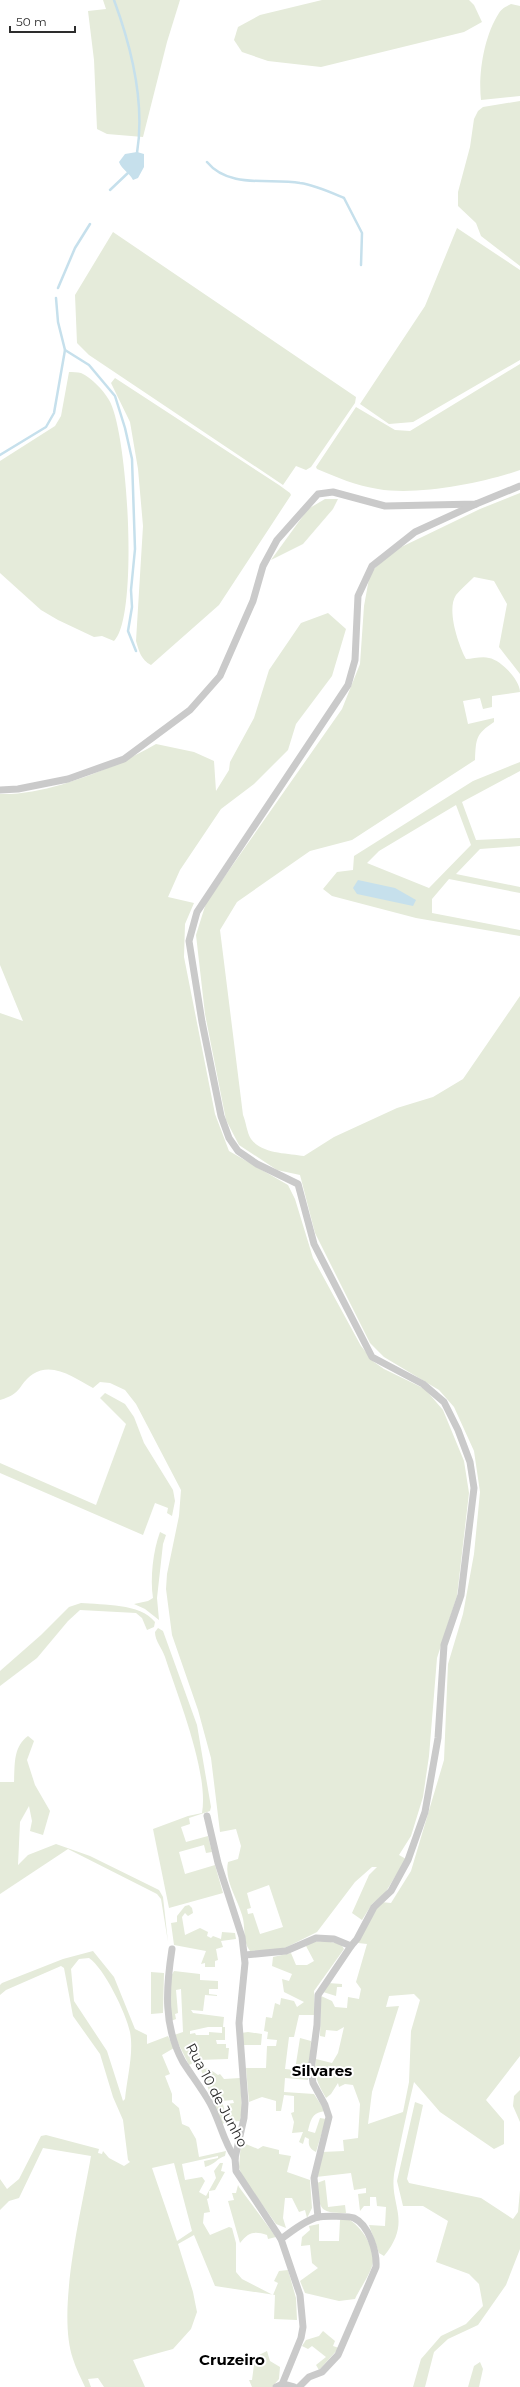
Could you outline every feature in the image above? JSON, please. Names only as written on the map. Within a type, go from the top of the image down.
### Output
[{"type":"street","points":[[318,2217],[314,2178],[329,2118],[325,2105],[313,2083],[311,2070],[318,2025],[318,1995],[357,1939],[374,1907],[391,1891],[408,1860],[425,1812],[438,1738],[444,1645],[462,1588],[474,1488],[470,1462],[458,1430],[444,1402],[424,1384],[372,1357],[314,1244],[298,1184],[257,1164],[238,1151],[229,1138],[219,1109],[189,941],[197,912],[348,685],[355,660],[358,596],[372,566],[415,532],[520,486]]},
{"type":"street","points":[[0,790],[18,789],[68,779],[124,759],[190,710],[220,676],[253,601],[263,566],[277,540],[318,494],[333,492],[384,506],[476,504]]},
{"type":"street","points":[[207,1816],[218,1863],[242,1937],[244,1955],[245,1974],[239,2023],[245,2103],[244,2118],[235,2158],[236,2171],[281,2239],[300,2295],[303,2328],[301,2338],[280,2386],[294,2387]]},
{"type":"street","points":[[244,1955],[286,1951],[316,1938],[339,1940],[351,1946]]},
{"type":"street","name":"Rua 10 de Junho","points":[[172,1949],[167,1979],[167,2015],[171,2034],[182,2060],[211,2105],[228,2147],[235,2158]]},
{"type":"street","points":[[281,2239],[318,2217],[348,2217],[355,2219],[368,2234],[375,2252],[376,2267],[338,2355],[322,2372],[310,2377],[299,2387]]},
{"type":"green space","points":[[103,0],[180,0],[167,42],[143,137],[107,134],[97,129],[94,60],[88,11],[106,9]]},
{"type":"green space","points":[[322,0],[469,0],[474,5],[482,22],[464,32],[321,67],[268,61],[242,52],[234,40],[238,27],[260,15]]},
{"type":"green space","points":[[511,4],[520,6],[520,96],[481,100],[481,67],[489,33],[499,13]]},
{"type":"green space","points":[[520,101],[520,266],[481,236],[476,223],[458,206],[458,192],[470,147],[474,119],[478,111],[483,107]]},
{"type":"green space","points":[[457,228],[520,270],[520,360],[413,422],[389,424],[360,404],[425,306]]},
{"type":"green space","points":[[113,232],[356,397],[355,403],[311,467],[306,470],[296,466],[283,485],[89,355],[77,343],[75,295]]},
{"type":"green space","points":[[520,364],[520,470],[469,484],[411,491],[394,491],[362,486],[317,469],[316,467],[356,407],[395,430],[410,431]]},
{"type":"green space","points":[[69,372],[85,375],[97,385],[107,396],[116,418],[126,484],[128,563],[126,598],[122,625],[114,641],[102,636],[94,637],[41,610],[0,573],[0,461],[55,426],[61,416]]},
{"type":"green space","points":[[115,378],[279,485],[291,495],[219,605],[151,665],[139,652],[136,641],[143,526],[138,469],[130,422],[111,383]]},
{"type":"green space","points":[[520,493],[520,674],[499,647],[507,604],[494,581],[474,577],[456,595],[452,610],[455,628],[460,646],[466,659],[486,657],[499,662],[513,676],[517,682],[520,692],[492,696],[492,707],[483,709],[480,698],[463,701],[468,724],[494,718],[494,722],[480,733],[478,737],[475,760],[352,840],[310,851],[237,902],[220,930],[243,1115],[248,1134],[251,1139],[262,1148],[276,1152],[304,1156],[334,1137],[397,1108],[433,1097],[463,1079],[520,996],[520,2056],[486,2100],[504,2121],[504,2144],[494,2149],[440,2112],[414,2082],[393,2182],[399,2222],[393,2243],[384,2256],[379,2253],[369,2225],[385,2226],[386,2207],[377,2206],[376,2197],[370,2197],[370,2206],[364,2206],[360,2211],[358,2194],[366,2193],[366,2188],[354,2190],[351,2173],[316,2177],[322,2152],[344,2151],[343,2140],[358,2138],[360,2104],[353,2085],[345,2084],[339,2087],[338,2083],[331,2094],[326,2098],[319,2084],[315,2070],[316,2059],[332,2063],[338,2053],[344,2027],[337,2031],[326,2030],[325,2037],[320,2036],[321,1996],[332,2001],[335,2007],[347,2008],[348,1997],[359,1999],[361,1989],[356,1982],[367,1944],[358,1943],[366,1925],[381,1902],[391,1903],[411,1871],[444,1760],[448,1664],[463,1614],[474,1554],[480,1492],[474,1451],[454,1407],[439,1390],[384,1357],[370,1343],[315,1233],[300,1175],[277,1170],[239,1145],[226,1120],[205,1014],[196,935],[206,903],[342,709],[360,664],[364,606],[370,573],[393,551],[480,509]],"holes":[[[414,1994],[420,2000],[411,2031],[409,2082],[403,2112],[368,2124],[372,2092],[399,2006],[386,2007],[389,1996]]]},
{"type":"green space","points":[[325,499],[338,499],[333,509],[303,544],[271,560],[308,509]]},
{"type":"green space","points":[[328,613],[346,629],[332,676],[296,724],[288,750],[254,784],[221,809],[180,870],[168,897],[194,903],[185,924],[184,957],[215,1114],[229,1151],[288,1185],[295,1199],[313,1258],[361,1346],[374,1362],[384,1369],[425,1389],[443,1410],[464,1461],[469,1493],[457,1596],[437,1658],[429,1756],[423,1797],[411,1836],[399,1855],[406,1859],[385,1893],[372,1904],[362,1920],[352,1913],[369,1875],[377,1867],[372,1867],[355,1882],[317,1932],[283,1949],[250,1951],[246,1943],[242,1915],[229,1882],[227,1869],[228,1862],[238,1859],[241,1846],[236,1829],[220,1832],[211,1758],[198,1710],[172,1635],[166,1589],[167,1574],[179,1516],[181,1490],[136,1404],[125,1390],[110,1383],[100,1382],[93,1388],[72,1376],[56,1370],[48,1369],[41,1370],[33,1374],[24,1382],[17,1392],[0,1400],[0,1013],[23,1021],[0,965],[0,794],[39,790],[81,778],[121,762],[156,744],[194,752],[214,761],[216,791],[229,770],[230,762],[254,718],[269,670],[301,623]],"holes":[[[269,1885],[283,1927],[260,1934],[253,1913],[248,1914],[247,1909],[251,1908],[247,1893]]]},
{"type":"green space","points":[[520,762],[520,771],[462,802],[476,840],[520,838],[520,846],[480,849],[456,874],[520,887],[520,893],[449,879],[432,899],[432,913],[520,930],[520,936],[416,918],[332,896],[323,889],[337,872],[353,870],[354,856],[473,781]],"holes":[[[456,805],[471,845],[429,888],[367,863],[379,851]]]},
{"type":"green space","points":[[105,1393],[125,1404],[134,1417],[144,1443],[173,1490],[175,1501],[172,1516],[167,1513],[168,1508],[155,1503],[143,1535],[0,1473],[0,1463],[96,1505],[126,1424],[100,1398]]},
{"type":"green space","points":[[160,1532],[166,1535],[163,1544],[157,1598],[159,1620],[145,1609],[134,1604],[148,1601],[153,1598],[153,1565]]},
{"type":"green space","points":[[81,1603],[131,1608],[148,1616],[155,1622],[154,1627],[147,1630],[142,1618],[136,1613],[80,1610],[68,1621],[37,1658],[0,1686],[0,1671],[41,1635],[69,1607]]},
{"type":"green space","points":[[158,1628],[163,1631],[197,1725],[211,1807],[210,1811],[189,1818],[190,1824],[181,1827],[186,1842],[208,1836],[212,1852],[206,1853],[204,1845],[179,1852],[185,1874],[215,1865],[223,1893],[169,1908],[153,1829],[188,1816],[202,1813],[203,1796],[201,1777],[191,1735],[165,1657],[156,1638],[155,1632]]},
{"type":"green space","points":[[28,1736],[34,1741],[27,1760],[35,1785],[50,1811],[43,1835],[30,1831],[32,1821],[29,1806],[20,1822],[18,1865],[28,1855],[56,1844],[90,1856],[159,1890],[163,1897],[168,1942],[161,1899],[157,1894],[68,1849],[0,1894],[0,1782],[14,1782],[17,1751],[23,1740]]},
{"type":"green space","points":[[189,1905],[192,1908],[193,1913],[188,1916],[185,1913],[182,1917],[185,1935],[200,1928],[208,1932],[207,1936],[211,1938],[213,1936],[221,1939],[222,1932],[235,1933],[236,1939],[221,1941],[223,1947],[216,1949],[218,1960],[215,1961],[215,1967],[205,1967],[205,1963],[201,1964],[206,1951],[174,1945],[171,1923],[177,1922],[177,1916],[185,1906]]},
{"type":"green space","points":[[325,1941],[341,1944],[344,1949],[314,1991],[315,2015],[299,2015],[294,2037],[289,2037],[285,2069],[295,2070],[300,2038],[311,2041],[308,2080],[285,2078],[284,2092],[314,2094],[325,2111],[317,2113],[313,2117],[308,2131],[315,2133],[320,2118],[326,2119],[316,2152],[310,2147],[309,2139],[305,2137],[303,2144],[299,2142],[303,2132],[292,2133],[294,2122],[291,2113],[294,2112],[294,2096],[284,2095],[281,2111],[276,2111],[276,2101],[262,2097],[249,2102],[246,2068],[266,2068],[267,2046],[276,2046],[277,2040],[267,2039],[268,2032],[264,2031],[266,2017],[272,2018],[275,2003],[280,2005],[281,1998],[294,2001],[297,2007],[304,2002],[284,1992],[282,1979],[289,1981],[292,1974],[272,1966],[273,1957],[291,1953],[296,1965],[307,1965],[314,1961],[306,1946],[312,1942]]},
{"type":"green space","points":[[93,1951],[114,1977],[135,2029],[147,2035],[147,2044],[168,2036],[174,2048],[162,2055],[170,2074],[165,2076],[172,2094],[172,2102],[179,2108],[182,2124],[189,2127],[196,2139],[199,2157],[226,2151],[225,2156],[205,2167],[204,2161],[218,2158],[218,2156],[182,2164],[185,2180],[202,2177],[205,2181],[199,2192],[206,2196],[216,2178],[214,2171],[220,2163],[223,2163],[221,2171],[225,2172],[215,2190],[209,2191],[209,2198],[207,2199],[210,2212],[204,2213],[203,2223],[210,2235],[229,2227],[232,2228],[236,2243],[236,2272],[242,2279],[272,2295],[215,2286],[194,2235],[178,2244],[193,2292],[197,2312],[191,2329],[173,2349],[133,2360],[145,2387],[104,2387],[98,2378],[88,2379],[91,2387],[85,2387],[73,2359],[67,2314],[69,2287],[72,2259],[91,2156],[43,2148],[19,2198],[9,2201],[0,2210],[0,2179],[7,2189],[19,2179],[41,2136],[46,2135],[99,2149],[98,2153],[102,2154],[103,2151],[109,2158],[124,2166],[130,2162],[128,2160],[123,2120],[113,2097],[100,2054],[73,2016],[64,1968],[61,1966],[6,1990],[0,1995],[0,1985],[2,1983],[63,1959]],"holes":[[[89,1958],[95,1963],[108,1981],[124,2014],[130,2032],[131,2057],[125,2099],[123,2101],[107,2051],[74,2001],[71,1969],[79,1959]],[[174,2163],[192,2231],[177,2241],[152,2168]]]},
{"type":"green space","points":[[174,1971],[200,1974],[200,1980],[218,1981],[218,1989],[209,1989],[209,1994],[217,1996],[205,1995],[203,2011],[191,2010],[193,2013],[224,2017],[223,2027],[225,2027],[225,2040],[216,2040],[217,2044],[226,2044],[226,2048],[229,2048],[228,2059],[199,2060],[189,2065],[174,2035],[183,2032],[181,1989],[176,1990],[178,2013],[175,2014],[176,2019],[171,2021],[170,1978]],"holes":[[[208,2027],[222,2027],[222,2033],[209,2032],[209,2035],[196,2035],[195,2033],[190,2034],[190,2031]]]},
{"type":"green space","points":[[151,1972],[164,1973],[163,2013],[151,2014]]},
{"type":"green space","points":[[328,1983],[342,1984],[342,1987],[337,1987],[336,1996],[323,1992]]},
{"type":"green space","points":[[248,2032],[262,2034],[261,2045],[243,2045],[241,2033]]},
{"type":"green space","points":[[208,2068],[218,2075],[220,2074],[224,2079],[240,2078],[242,2109],[240,2121],[230,2122],[227,2104],[234,2103],[233,2100],[222,2101],[228,2122],[222,2124],[201,2070]]},
{"type":"green space","points":[[520,2090],[520,2122],[513,2106],[514,2096]]},
{"type":"green space","points":[[415,2102],[423,2105],[407,2179],[409,2183],[481,2198],[513,2219],[518,2212],[520,2190],[520,2249],[506,2285],[478,2325],[448,2339],[434,2352],[425,2387],[413,2387],[421,2359],[441,2336],[466,2324],[483,2306],[479,2284],[469,2274],[436,2262],[448,2221],[423,2206],[403,2206],[397,2181]]},
{"type":"green space","points":[[241,2142],[258,2149],[263,2146],[279,2150],[279,2154],[291,2156],[287,2172],[310,2180],[312,2208],[307,2218],[305,2210],[299,2212],[292,2198],[285,2198],[283,2218],[286,2228],[276,2224],[242,2176],[239,2167]]},
{"type":"green space","points":[[325,2180],[328,2207],[345,2205],[346,2213],[330,2212],[322,2208],[317,2183]]},
{"type":"green space","points":[[238,2185],[276,2237],[268,2239],[267,2235],[252,2233],[240,2243],[228,2201],[234,2200],[232,2193],[236,2193]]},
{"type":"green space","points":[[348,2219],[358,2227],[366,2238],[372,2250],[373,2257],[370,2272],[355,2299],[339,2301],[305,2293],[300,2281],[318,2268],[312,2263],[310,2245],[301,2246],[302,2237],[310,2230],[309,2226],[319,2224],[319,2241],[339,2241],[340,2220]]},
{"type":"green space","points":[[288,2270],[296,2298],[297,2320],[274,2319],[275,2295],[273,2295],[278,2283],[274,2281],[279,2271]]},
{"type":"green space","points":[[323,2331],[335,2341],[333,2346],[339,2348],[319,2370],[316,2365],[326,2357],[312,2346],[308,2349],[302,2346],[306,2340],[319,2336]]},
{"type":"green space","points":[[267,2351],[270,2361],[280,2367],[279,2379],[272,2387],[252,2387],[249,2380],[252,2380],[255,2357]]},
{"type":"green space","points":[[480,2362],[483,2369],[479,2387],[468,2387],[474,2366]]},
{"type":"water","points":[[137,152],[144,154],[144,167],[138,178],[133,180],[119,162],[125,154]]},
{"type":"water","points":[[358,880],[395,888],[416,900],[413,906],[357,894],[353,888]]},
{"type":"waterway","points":[[114,0],[126,36],[135,75],[139,115],[137,153]]},
{"type":"waterway","points":[[207,162],[216,170],[227,176],[238,179],[306,184],[344,198],[362,233],[361,265]]},
{"type":"waterway","points":[[110,190],[130,171]]},
{"type":"waterway","points":[[58,288],[75,248],[90,224]]},
{"type":"waterway","points":[[56,298],[58,322],[65,350],[89,365],[115,396],[125,428],[132,459],[135,549],[131,590],[132,607],[128,631],[136,651]]},
{"type":"waterway","points":[[0,455],[46,427],[54,413],[65,350]]},
{"type":"district","name":"Silvares","points":[[322,2070]]},
{"type":"district","name":"Cruzeiro","points":[[232,2359]]}]
